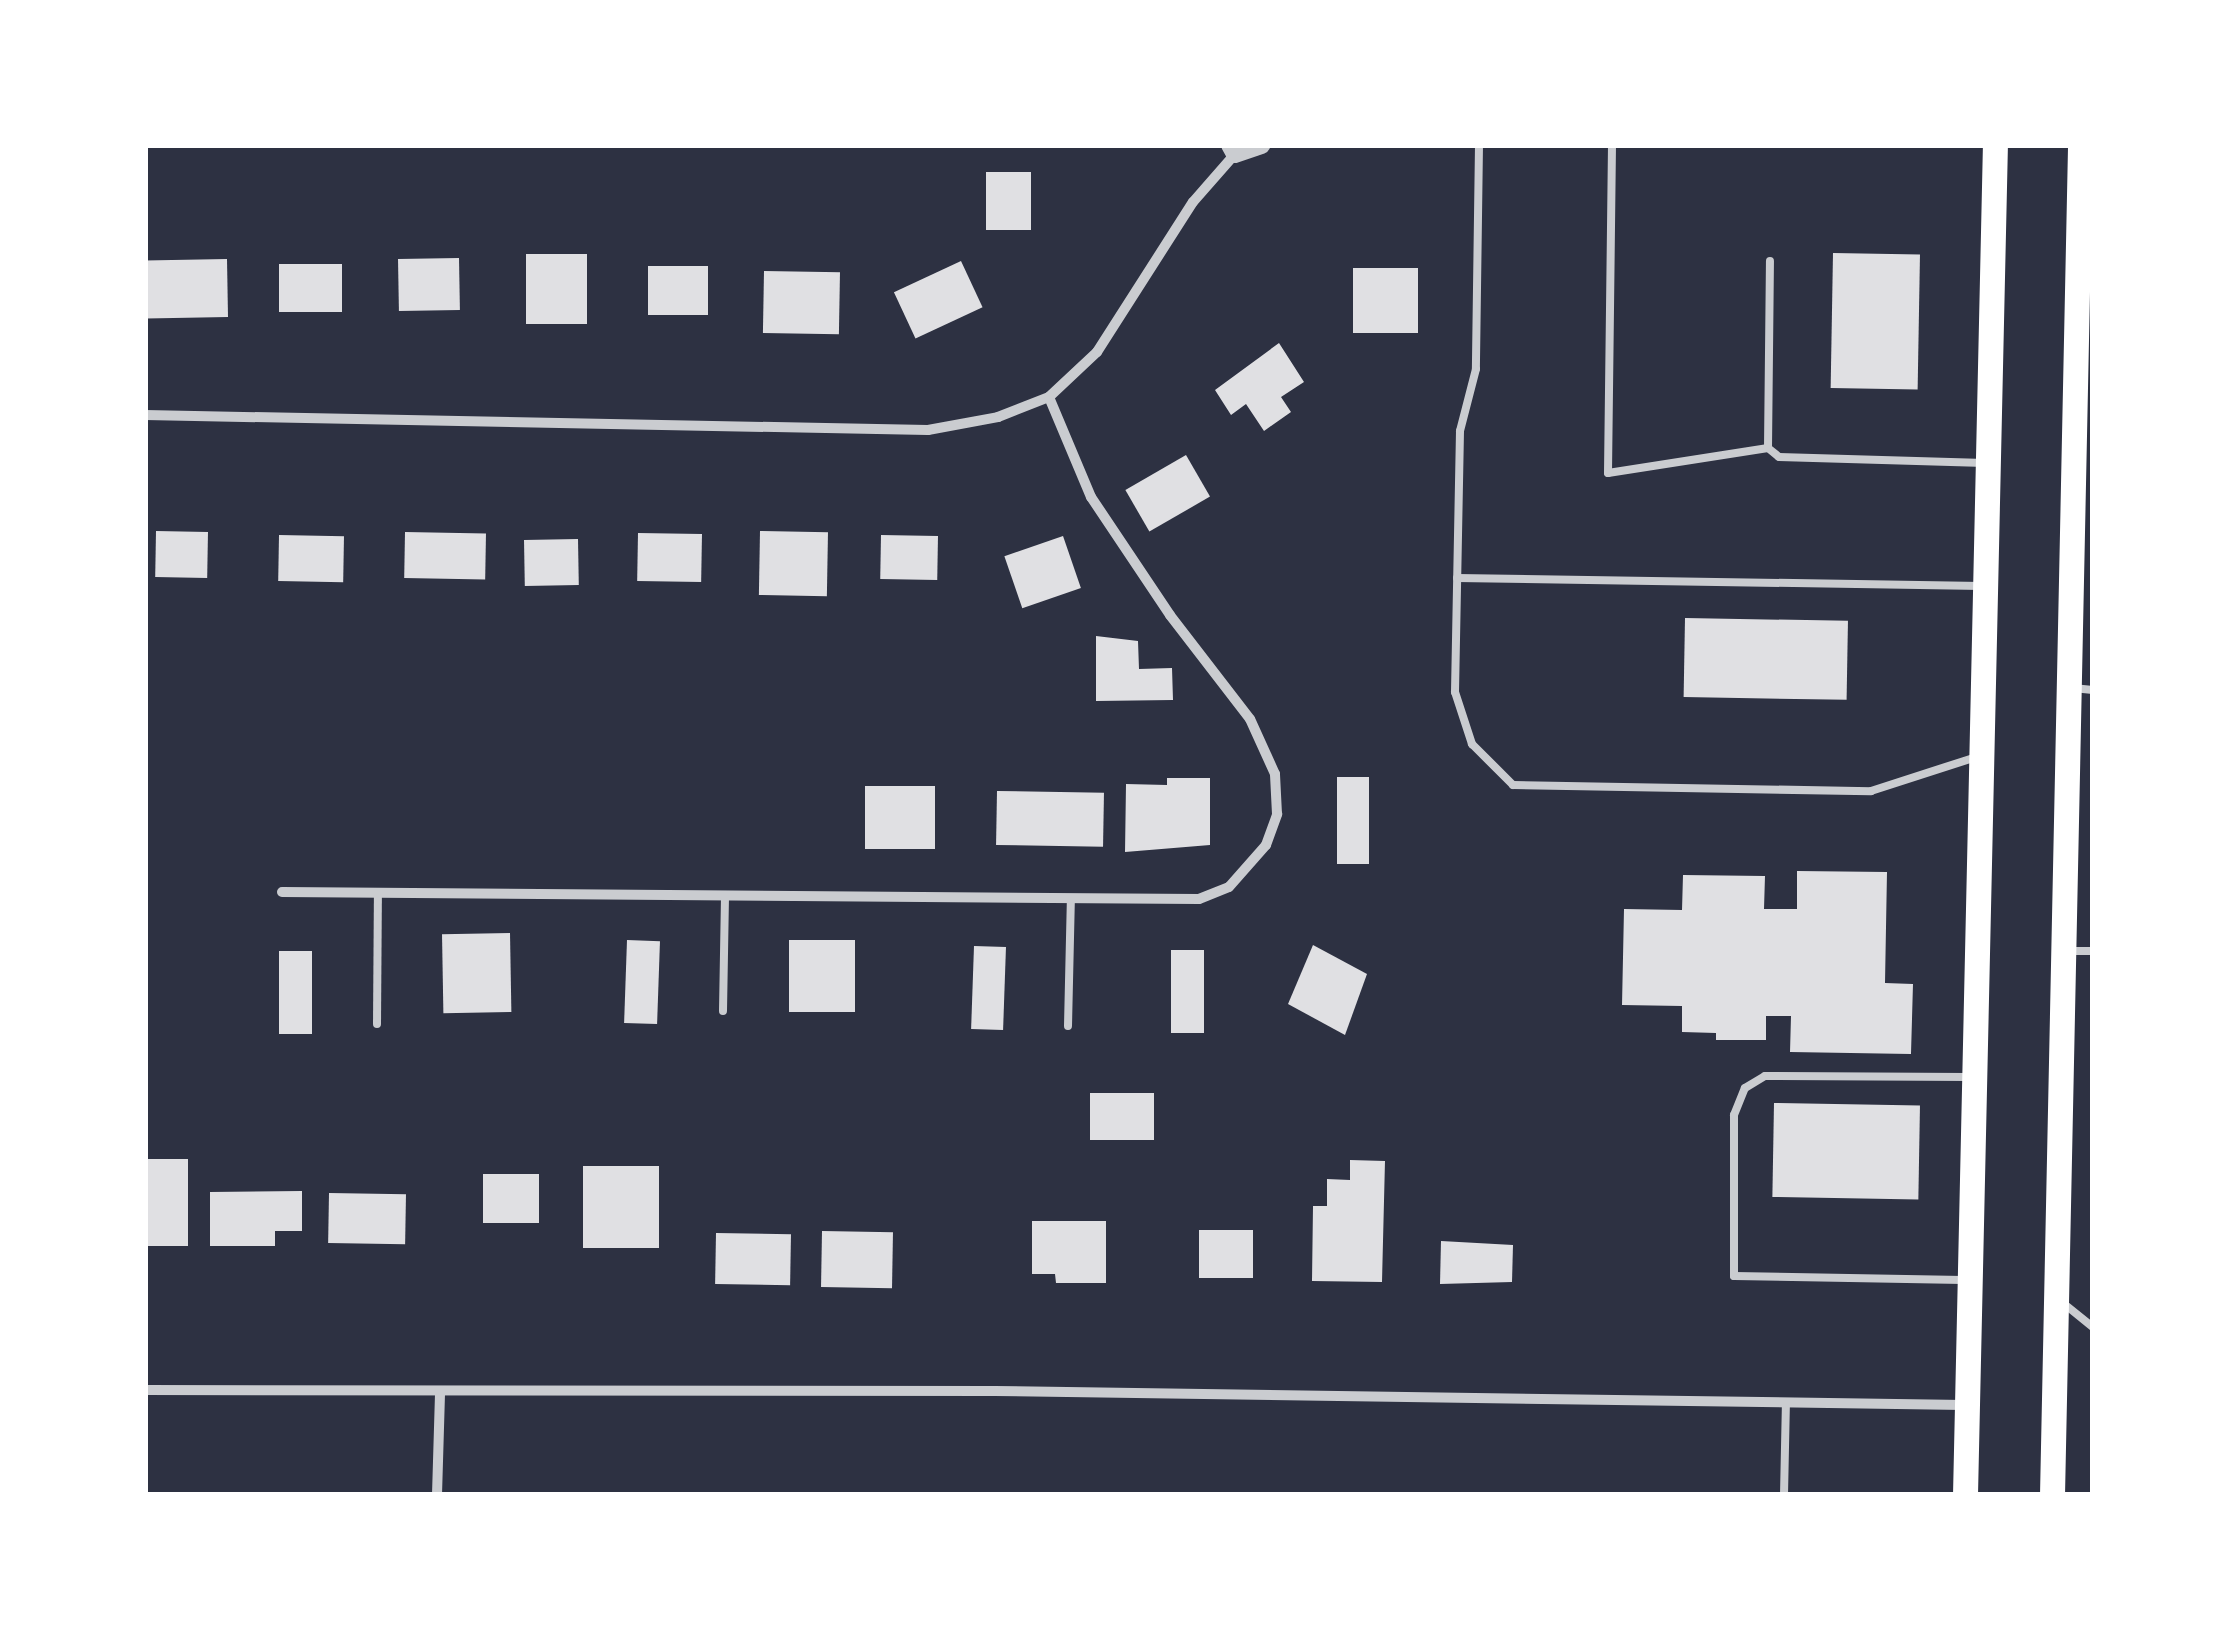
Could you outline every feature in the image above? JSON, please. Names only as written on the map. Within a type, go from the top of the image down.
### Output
[{"type":"main road","points":[[1965,1495],[1995,145]]},
{"type":"main road","points":[[2052,1495],[2063,951],[2081,689],[2086,254],[2080,145]]},
{"type":"street","points":[[145,414],[928,430],[998,417],[1049,397],[1098,352],[1193,202],[1232,150],[1261,145]]},
{"type":"street","points":[[282,892],[1200,899],[1228,887],[1266,845],[1276,814],[1275,774],[1250,718],[1091,498],[1049,397]]},
{"type":"street","points":[[145,1390],[1970,1405]]},
{"type":"street","points":[[438,1495],[440,1391]]},
{"type":"lane","points":[[1478,145],[1476,369],[1460,431],[1455,692],[1472,744],[1513,786],[1871,790],[1983,755]]},
{"type":"lane","points":[[1612,145],[1608,472],[1768,448],[1780,457],[1988,463]]},
{"type":"lane","points":[[1768,448],[1770,261]]},
{"type":"lane","points":[[1457,578],[1986,586]]},
{"type":"lane","points":[[376,1024],[378,893]]},
{"type":"lane","points":[[724,1011],[725,896]]},
{"type":"lane","points":[[1068,1026],[1072,898]]},
{"type":"lane","points":[[2063,951],[2093,951]]},
{"type":"lane","points":[[1972,1280],[1734,1276],[1734,1115],[1745,1088],[1766,1076],[1976,1078]]},
{"type":"lane","points":[[2056,1297],[2093,1327]]},
{"type":"lane","points":[[1784,1495],[1786,1402]]},
{"type":"building","points":[[986,172],[1031,172],[1031,230],[986,230]]},
{"type":"building","points":[[1833,253],[1920,255],[1918,389],[1831,388]]},
{"type":"building","points":[[526,254],[587,254],[587,324],[526,324]]},
{"type":"building","points":[[459,258],[460,310],[399,311],[398,259]]},
{"type":"building","points":[[227,259],[228,317],[146,318],[145,260]]},
{"type":"building","points":[[961,261],[983,307],[915,338],[894,292]]},
{"type":"building","points":[[279,264],[342,264],[342,312],[279,312]]},
{"type":"building","points":[[648,266],[708,266],[708,315],[648,315]]},
{"type":"building","points":[[1353,268],[1418,268],[1418,333],[1353,333]]},
{"type":"building","points":[[764,271],[840,272],[839,334],[763,333]]},
{"type":"building","points":[[1279,343],[1304,382],[1281,397],[1291,412],[1264,431],[1246,404],[1231,415],[1215,390]]},
{"type":"building","points":[[1186,455],[1210,497],[1149,532],[1125,490]]},
{"type":"building","points":[[156,531],[208,532],[207,578],[155,577]]},
{"type":"building","points":[[760,531],[828,532],[827,596],[759,595]]},
{"type":"building","points":[[405,532],[486,533],[485,579],[404,578]]},
{"type":"building","points":[[638,533],[702,534],[701,582],[637,581]]},
{"type":"building","points":[[279,535],[344,536],[343,582],[278,581]]},
{"type":"building","points":[[881,535],[938,536],[937,580],[880,579]]},
{"type":"building","points":[[1063,536],[1081,588],[1022,608],[1004,556]]},
{"type":"building","points":[[578,539],[579,585],[525,586],[524,540]]},
{"type":"building","points":[[1685,618],[1848,621],[1847,700],[1684,697]]},
{"type":"building","points":[[1096,636],[1138,641],[1139,669],[1172,668],[1173,700],[1096,701]]},
{"type":"building","points":[[1337,777],[1369,777],[1369,864],[1337,864]]},
{"type":"building","points":[[1167,778],[1210,778],[1210,845],[1125,852],[1126,784],[1167,785]]},
{"type":"building","points":[[865,786],[935,786],[935,849],[865,849]]},
{"type":"building","points":[[997,791],[1104,793],[1103,847],[996,845]]},
{"type":"building","points":[[1797,871],[1887,872],[1885,983],[1913,984],[1911,1054],[1790,1052],[1791,1016],[1766,1016],[1766,1040],[1716,1040],[1716,1033],[1682,1032],[1682,1006],[1622,1005],[1624,909],[1682,910],[1683,875],[1765,876],[1764,909],[1797,909]]},
{"type":"building","points":[[510,933],[511,1012],[443,1013],[442,934]]},
{"type":"building","points":[[627,940],[660,941],[657,1024],[624,1023]]},
{"type":"building","points":[[789,940],[855,940],[855,1012],[789,1012]]},
{"type":"building","points":[[1313,945],[1367,974],[1345,1035],[1288,1004]]},
{"type":"building","points":[[974,946],[1006,947],[1003,1030],[971,1029]]},
{"type":"building","points":[[1171,950],[1204,950],[1204,1033],[1171,1033]]},
{"type":"building","points":[[279,951],[312,951],[312,1034],[279,1034]]},
{"type":"building","points":[[1090,1093],[1154,1093],[1154,1140],[1090,1140]]},
{"type":"building","points":[[1774,1103],[1920,1106],[1918,1200],[1772,1197]]},
{"type":"building","points":[[145,1159],[188,1159],[188,1246],[145,1246]]},
{"type":"building","points":[[1350,1160],[1385,1161],[1382,1282],[1312,1281],[1313,1206],[1327,1206],[1327,1179],[1350,1180]]},
{"type":"building","points":[[583,1166],[659,1166],[659,1248],[583,1248]]},
{"type":"building","points":[[483,1174],[539,1174],[539,1223],[483,1223]]},
{"type":"building","points":[[302,1191],[302,1231],[275,1231],[275,1246],[210,1246],[210,1192]]},
{"type":"building","points":[[329,1193],[406,1194],[405,1244],[328,1243]]},
{"type":"building","points":[[1032,1221],[1106,1221],[1106,1283],[1056,1283],[1055,1274],[1032,1274]]},
{"type":"building","points":[[1199,1230],[1253,1230],[1253,1278],[1199,1278]]},
{"type":"building","points":[[822,1231],[893,1232],[892,1288],[821,1287]]},
{"type":"building","points":[[716,1233],[791,1234],[790,1285],[715,1284]]},
{"type":"building","points":[[1441,1241],[1513,1245],[1512,1282],[1440,1284]]}]
